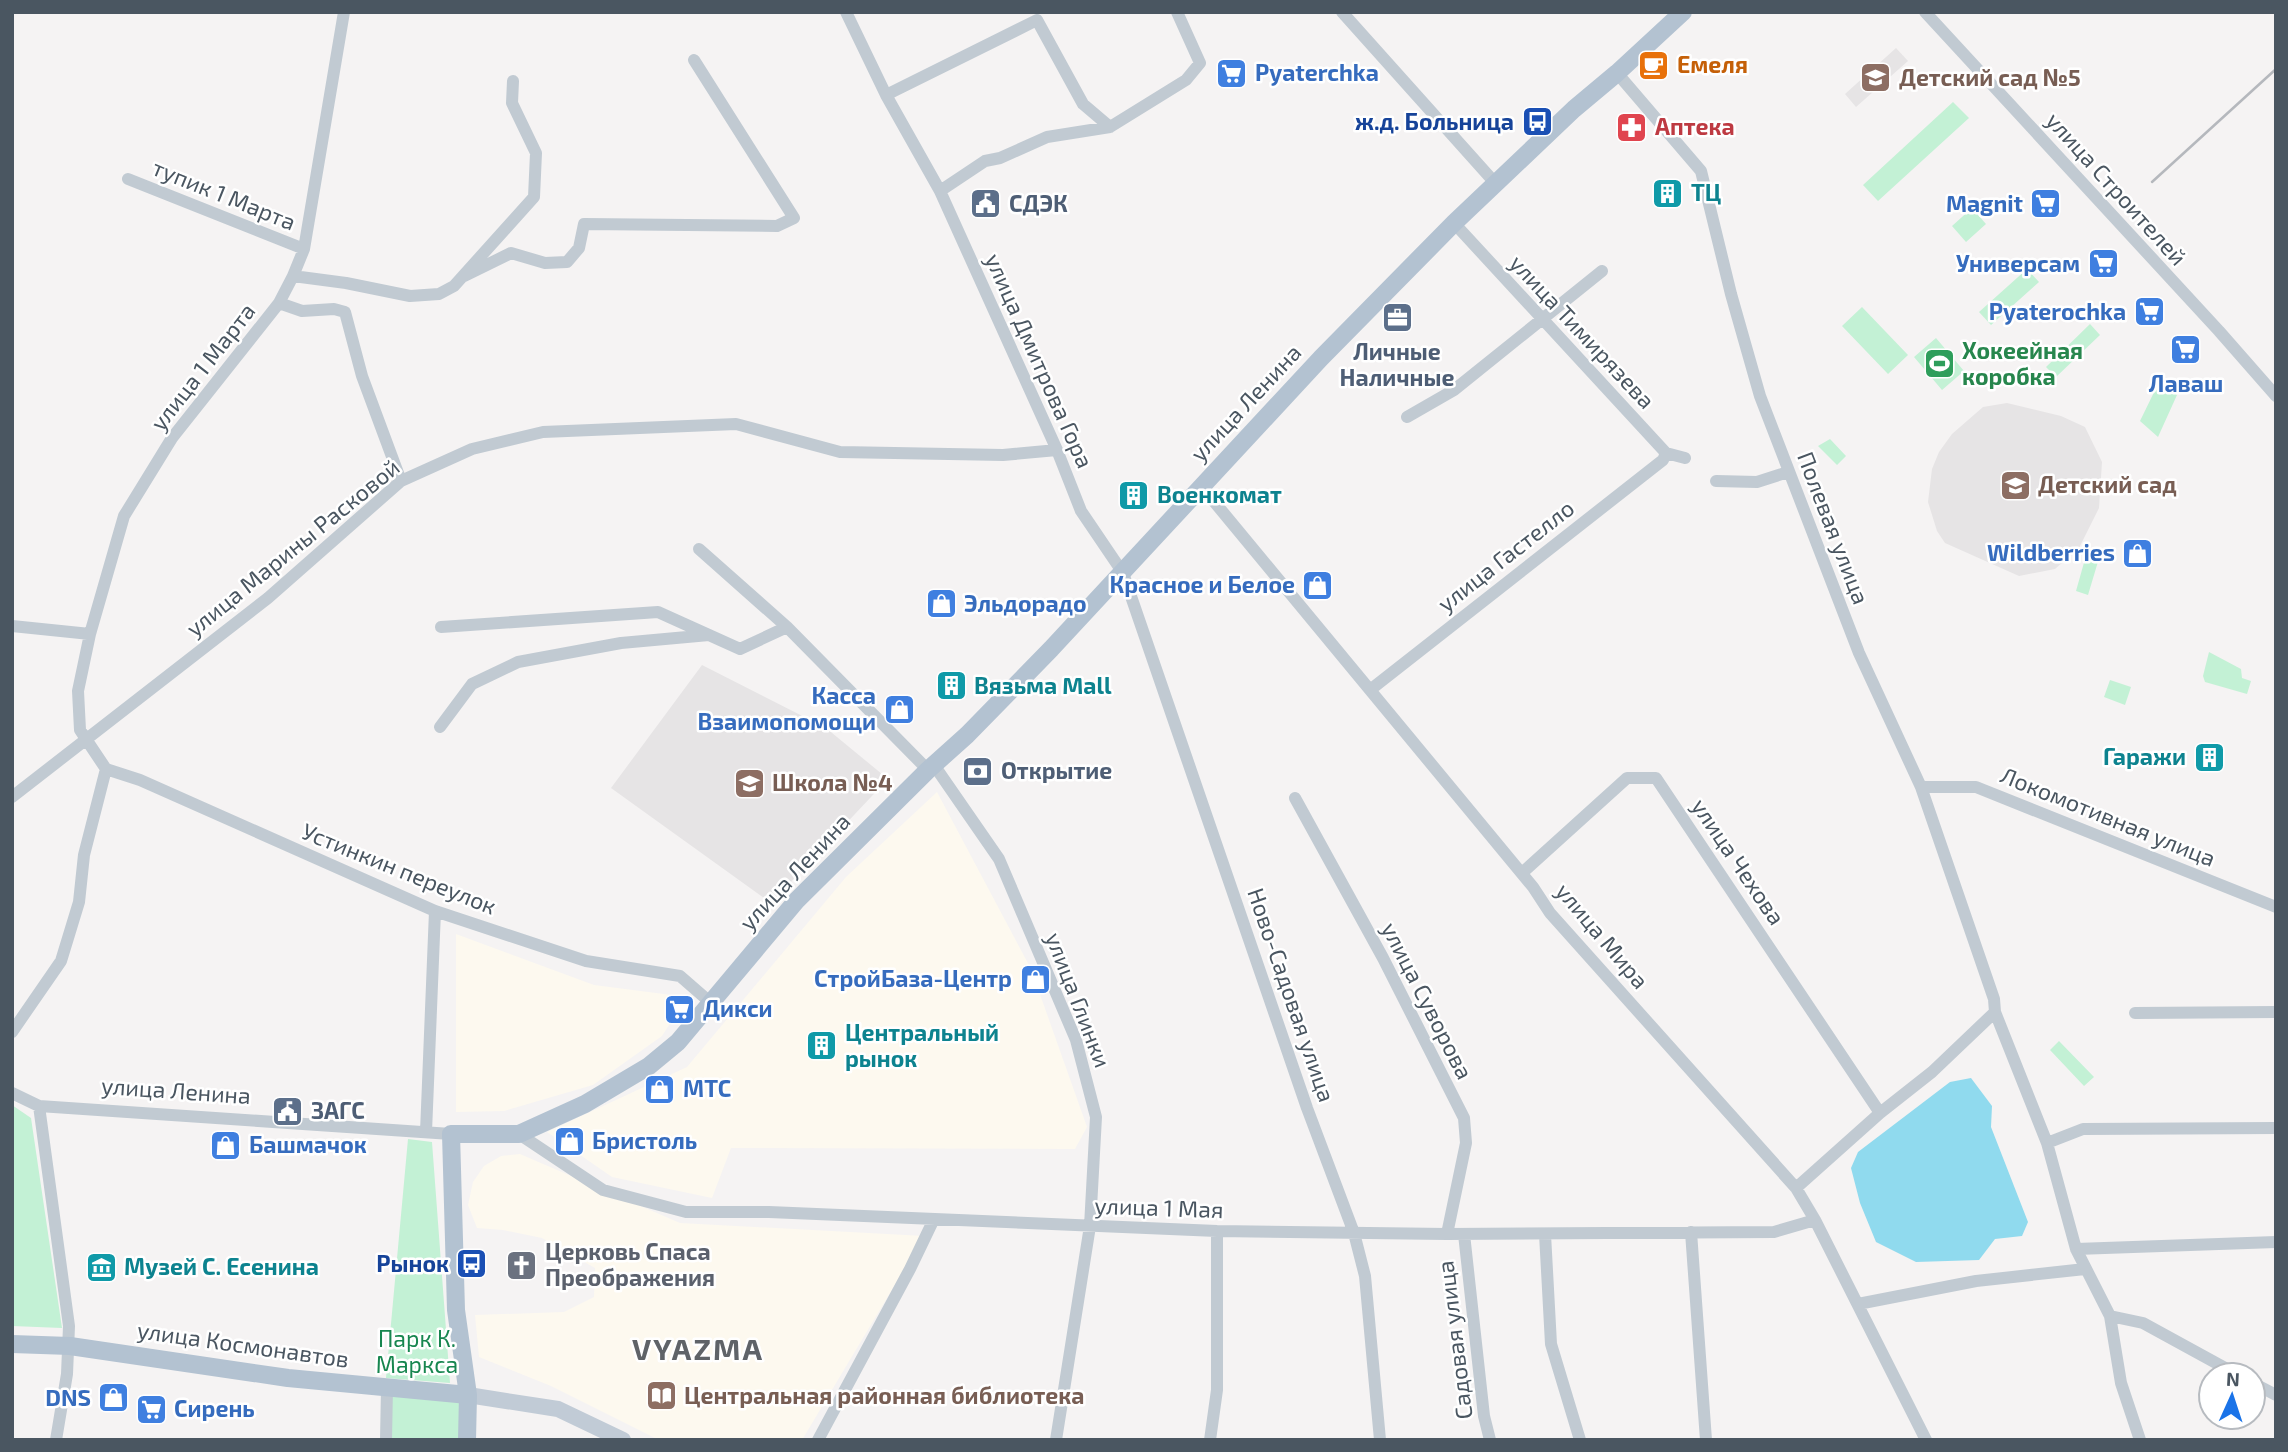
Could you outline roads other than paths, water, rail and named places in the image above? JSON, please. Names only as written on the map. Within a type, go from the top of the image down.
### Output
[{"type":"main road","name":"улица Ленина","points":[[451,1134],[519,1134],[585,1104],[649,1066],[678,1042],[797,900],[989,713],[1123,573],[1321,358],[1454,223],[1574,109],[1683,12]]},
{"type":"main road","points":[[451,1134],[456,1310],[468,1395],[467,1440]]},
{"type":"main road","name":"улица Космонавтов","points":[[12,1344],[70,1346],[288,1378],[468,1395]]},
{"type":"street","name":"улица 1 Марта","points":[[86,740],[80,730],[78,691],[90,634],[124,516],[172,438],[279,303],[304,249],[344,12]]},
{"type":"street","name":"улица Дмитрова Гора","points":[[846,12],[886,95],[940,191],[1057,450],[1081,511],[1123,573]]},
{"type":"street","points":[[940,191],[985,161],[1000,158],[1047,137],[1111,127],[1186,80],[1200,63],[1177,12]]},
{"type":"street","points":[[1342,12],[1496,184]]},
{"type":"street","name":"улица Строителей","points":[[1925,12],[2276,396]]},
{"type":"street","points":[[886,95],[1037,20],[1083,104],[1111,127]]},
{"type":"street","points":[[464,276],[511,253],[545,264],[567,262],[579,248],[584,224],[778,226],[794,218],[694,60]]},
{"type":"street","name":"Полевая улица","points":[[1617,73],[1701,171],[1753,371],[1788,472],[1859,653],[1921,787],[1994,999],[1995,1012],[2047,1143],[2076,1248],[2110,1316],[2121,1383],[2140,1440]]},
{"type":"street","points":[[293,276],[410,296],[439,294],[454,286],[534,197],[536,153],[512,103],[513,81]]},
{"type":"street","name":"тупик 1 Марта","points":[[128,179],[304,249]]},
{"type":"street","name":"улица Тимирязева","points":[[1454,223],[1666,453]]},
{"type":"street","points":[[1407,417],[1454,390],[1602,271]]},
{"type":"street","points":[[279,303],[302,311],[334,309],[345,312],[362,376],[401,481]]},
{"type":"street","name":"улица Марины Расковой","points":[[12,797],[268,598],[401,481],[472,449],[543,432],[736,424],[840,452],[1003,455],[1057,450]]},
{"type":"street","points":[[1666,453],[1685,458]]},
{"type":"street","name":"улица Гастелло","points":[[1370,690],[1663,460],[1666,453]]},
{"type":"street","points":[[1716,481],[1757,482],[1788,472]]},
{"type":"street","name":"улица Мира","points":[[1202,487],[1522,873],[1550,913],[1796,1188],[1815,1220],[1926,1440]]},
{"type":"street","name":"улица Глинки","points":[[699,549],[787,627],[931,767],[999,859],[1076,1040],[1096,1117],[1090,1226],[1056,1440]]},
{"type":"street","name":"Ново-Садовая улица","points":[[1123,573],[1307,1108],[1354,1233],[1365,1276],[1380,1440]]},
{"type":"street","points":[[441,627],[658,612],[740,649],[787,627]]},
{"type":"street","points":[[12,626],[90,634]]},
{"type":"street","points":[[440,727],[472,684],[518,662],[621,643],[709,635]]},
{"type":"street","points":[[12,1032],[61,961],[79,902],[84,855],[106,769],[86,740]]},
{"type":"street","name":"Устинкин переулок","points":[[106,769],[140,780],[435,911],[586,961],[680,976],[711,1003]]},
{"type":"street","name":"улица Чехова","points":[[1522,873],[1627,778],[1656,778],[1880,1113]]},
{"type":"street","name":"Локомотивная улица","points":[[1921,787],[1976,787],[2276,907]]},
{"type":"street","name":"улица Суворова","points":[[1295,798],[1383,958],[1464,1118],[1466,1143],[1447,1234]]},
{"type":"street","points":[[426,1132],[435,911]]},
{"type":"street","points":[[1796,1188],[1880,1113],[1932,1072],[1995,1012]]},
{"type":"street","points":[[2135,1013],[2276,1012]]},
{"type":"street","name":"улица Ленина","points":[[12,1093],[39,1105],[451,1134]]},
{"type":"street","points":[[39,1105],[70,1346],[56,1440]]},
{"type":"street","points":[[2047,1143],[2083,1129],[2276,1128]]},
{"type":"street","name":"улица 1 Мая","points":[[519,1134],[603,1190],[686,1212],[769,1212],[1217,1231],[1447,1234],[1774,1232],[1815,1220]]},
{"type":"street","points":[[818,1440],[934,1219]]},
{"type":"street","points":[[1210,1440],[1217,1390],[1217,1231]]},
{"type":"street","points":[[1691,1232],[1706,1440]]},
{"type":"street","name":"Садовая улица","points":[[1464,1234],[1483,1416],[1490,1440]]},
{"type":"street","points":[[1545,1234],[1551,1343],[1580,1440]]},
{"type":"street","points":[[2076,1248],[2276,1242]]},
{"type":"street","points":[[1858,1304],[1976,1281],[2085,1269]]},
{"type":"street","points":[[2110,1316],[2143,1323],[2212,1361]]},
{"type":"street","points":[[386,1440],[387,1388]]},
{"type":"street","points":[[468,1395],[558,1409],[623,1440]]},
{"type":"water","points":[[1971,1078],[1992,1106],[1991,1127],[2028,1222],[2022,1236],[1995,1239],[1979,1260],[1916,1262],[1876,1242],[1860,1203],[1851,1168],[1858,1152],[1950,1082]]},
{"type":"railway","points":[[2152,182],[2276,69]]},
{"type":"place","name":"Емеля","points":[[1654,65]]},
{"type":"place","name":"Pyaterchka","points":[[1232,73]]},
{"type":"place","name":"Детский сад №5","points":[[1876,78]]},
{"type":"place","name":"ж.д. Больница","points":[[1537,122]]},
{"type":"place","name":"Аптека","points":[[1632,127]]},
{"type":"place","name":"ТЦ","points":[[1668,193]]},
{"type":"place","name":"СДЭК","points":[[986,204]]},
{"type":"place","name":"Magnit","points":[[2046,204]]},
{"type":"place","name":"Универсам","points":[[2103,264]]},
{"type":"place","name":"Pyaterochka","points":[[2149,312]]},
{"type":"place","name":"Личные Наличные","points":[[1397,318]]},
{"type":"place","name":"Лаваш","points":[[2186,350]]},
{"type":"place","name":"Хокеейная коробка","points":[[1939,364]]},
{"type":"place","name":"Детский сад","points":[[2015,485]]},
{"type":"place","name":"Военкомат","points":[[1134,495]]},
{"type":"place","name":"Wildberries","points":[[2138,553]]},
{"type":"place","name":"Красное и Белое","points":[[1318,585]]},
{"type":"place","name":"Эльдорадо","points":[[941,604]]},
{"type":"place","name":"Вязьма Mall","points":[[951,686]]},
{"type":"place","name":"Касса Взаимопомощи","points":[[899,709]]},
{"type":"place","name":"Гаражи","points":[[2209,757]]},
{"type":"place","name":"Открытие","points":[[978,771]]},
{"type":"place","name":"Школа №4","points":[[749,783]]},
{"type":"place","name":"СтройБаза-Центр","points":[[1035,979]]},
{"type":"place","name":"Дикси","points":[[680,1009]]},
{"type":"place","name":"Центральный рынок","points":[[822,1046]]},
{"type":"place","name":"МТС","points":[[660,1089]]},
{"type":"place","name":"ЗАГС","points":[[288,1111]]},
{"type":"place","name":"Бристоль","points":[[569,1141]]},
{"type":"place","name":"Башмачок","points":[[226,1145]]},
{"type":"place","name":"Рынок","points":[[472,1264]]},
{"type":"place","name":"Церковь Спаса Преображения","points":[[522,1265]]},
{"type":"place","name":"Музей С. Есенина","points":[[101,1267]]},
{"type":"place","name":"Центральная районная библиотека","points":[[661,1396]]},
{"type":"place","name":"DNS","points":[[114,1398]]},
{"type":"place","name":"Сирень","points":[[151,1409]]},
{"type":"district","name":"VYAZMA","points":[[698,1350]]},
{"type":"park label","name":"Парк К. Маркса","points":[[417,1352]]}]
